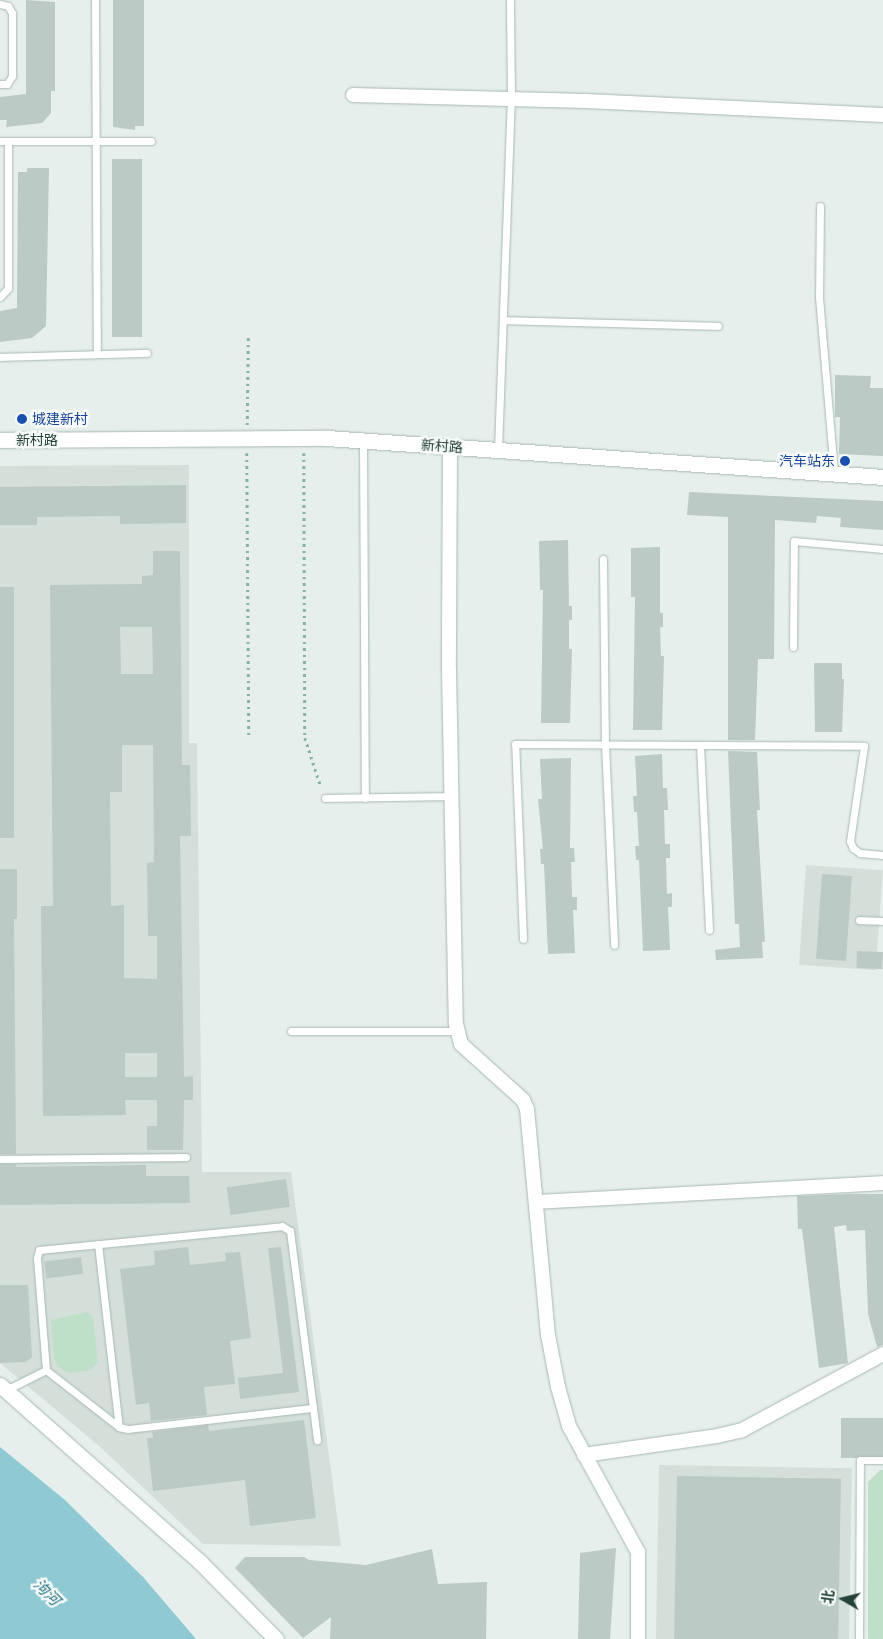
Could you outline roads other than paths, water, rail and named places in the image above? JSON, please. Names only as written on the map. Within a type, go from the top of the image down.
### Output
[{"type":"street","points":[[353,96],[511,99],[883,116]]},
{"type":"street","name":"新村路","points":[[0,440],[304,438],[363,440],[883,476]]},
{"type":"street","points":[[450,446],[452,796],[458,1030],[461,1044],[522,1100],[529,1118],[548,1335],[569,1426],[638,1552],[638,1639]]},
{"type":"street","points":[[536,1202],[883,1183]]},
{"type":"street","points":[[584,1455],[717,1436],[742,1430],[883,1354]]},
{"type":"street","points":[[3,1388],[200,1562],[276,1639]]},
{"type":"lane","points":[[95,0],[98,354]]},
{"type":"lane","points":[[498,450],[511,99],[510,0]]},
{"type":"lane","points":[[0,4],[8,6],[12,13],[12,76],[7,84],[0,84]]},
{"type":"lane","points":[[0,141],[151,141]]},
{"type":"lane","points":[[0,297],[8,288],[8,141]]},
{"type":"lane","points":[[820,206],[819,297],[834,473]]},
{"type":"lane","points":[[503,320],[718,326]]},
{"type":"lane","points":[[0,357],[147,353]]},
{"type":"lane","points":[[363,440],[365,798]]},
{"type":"lane","points":[[793,647],[794,541],[823,541],[883,549]]},
{"type":"lane","points":[[603,559],[605,744],[614,944]]},
{"type":"lane","points":[[523,939],[515,744],[864,746],[850,841],[852,848],[860,853],[883,855]]},
{"type":"lane","points":[[700,745],[709,930]]},
{"type":"lane","points":[[325,798],[452,796]]},
{"type":"lane","points":[[859,920],[883,921]]},
{"type":"lane","points":[[291,1031],[458,1030]]},
{"type":"lane","points":[[0,1160],[186,1157]]},
{"type":"lane","points":[[313,1408],[128,1429],[119,1427],[46,1370],[37,1258],[39,1250],[282,1226],[290,1231],[313,1408],[317,1440]]},
{"type":"lane","points":[[98,1244],[119,1427]]},
{"type":"lane","points":[[3,1388],[46,1370]]},
{"type":"lane","points":[[859,1639],[860,1460],[883,1460]]},
{"type":"water","name":"泃河","points":[[0,1447],[65,1500],[143,1577],[196,1639],[0,1639]]},
{"type":"place","name":"城建新村","points":[[22,419]]},
{"type":"place","name":"汽车站东","points":[[845,461]]}]
